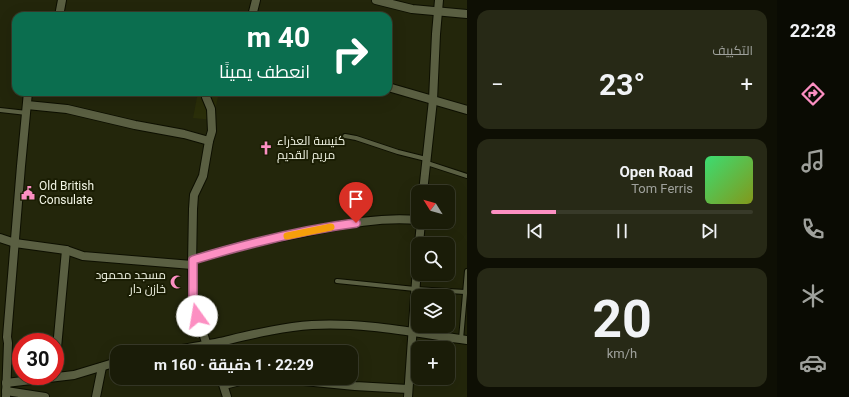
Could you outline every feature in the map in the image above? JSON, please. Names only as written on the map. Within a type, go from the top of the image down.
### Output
[{"type":"street","points":[[60,12],[62,0]]},
{"type":"street","points":[[253,12],[256,0]]},
{"type":"street","points":[[376,0],[412,9],[467,14]]},
{"type":"street","points":[[424,185],[433,100],[436,34],[440,0]]},
{"type":"street","points":[[392,88],[467,110]]},
{"type":"street","points":[[6,390],[7,336],[28,96]]},
{"type":"street","points":[[206,96],[213,120],[203,176],[194,195],[192,262],[193,301],[207,345]]},
{"type":"street","points":[[27,109],[68,109],[135,125],[184,134],[209,141]]},
{"type":"street","points":[[0,238],[15,243],[66,250],[83,256],[192,262],[247,244],[322,228],[374,221],[411,220]]},
{"type":"street","points":[[58,333],[66,250]]},
{"type":"street","points":[[415,289],[416,281]]},
{"type":"street","points":[[222,345],[286,327],[312,325],[351,324],[411,331]]},
{"type":"street","points":[[345,385],[408,393],[412,333]]},
{"type":"street","points":[[424,333],[464,340]]},
{"type":"street","points":[[64,376],[74,375],[110,364]]},
{"type":"street","points":[[96,397],[102,367]]},
{"type":"street","points":[[6,390],[20,385]]},
{"type":"street","points":[[223,385],[227,397]]},
{"type":"street","points":[[6,390],[45,397]]},
{"type":"lane","points":[[0,110],[27,109]]},
{"type":"lane","points":[[345,136],[427,161],[467,176]]},
{"type":"lane","points":[[464,340],[467,271]]},
{"type":"lane","points":[[337,281],[415,289]]},
{"type":"lane","points":[[455,291],[465,292]]},
{"type":"shaded area","points":[[197,96],[218,96],[213,120],[193,118]]},
{"type":"slow traffic","points":[[287,236],[300,232],[331,227]]},
{"type":"place","name":"كنيسة العذراء مريم القديم","points":[[266,148]]},
{"type":"place","name":"Old British Consulate","points":[[28,193]]},
{"type":"place","name":"مسجد محمود خازن دار","points":[[177,282]]},
{"type":"route","points":[[197,316],[193,301],[193,260],[247,244],[282,236],[356,223]]}]
